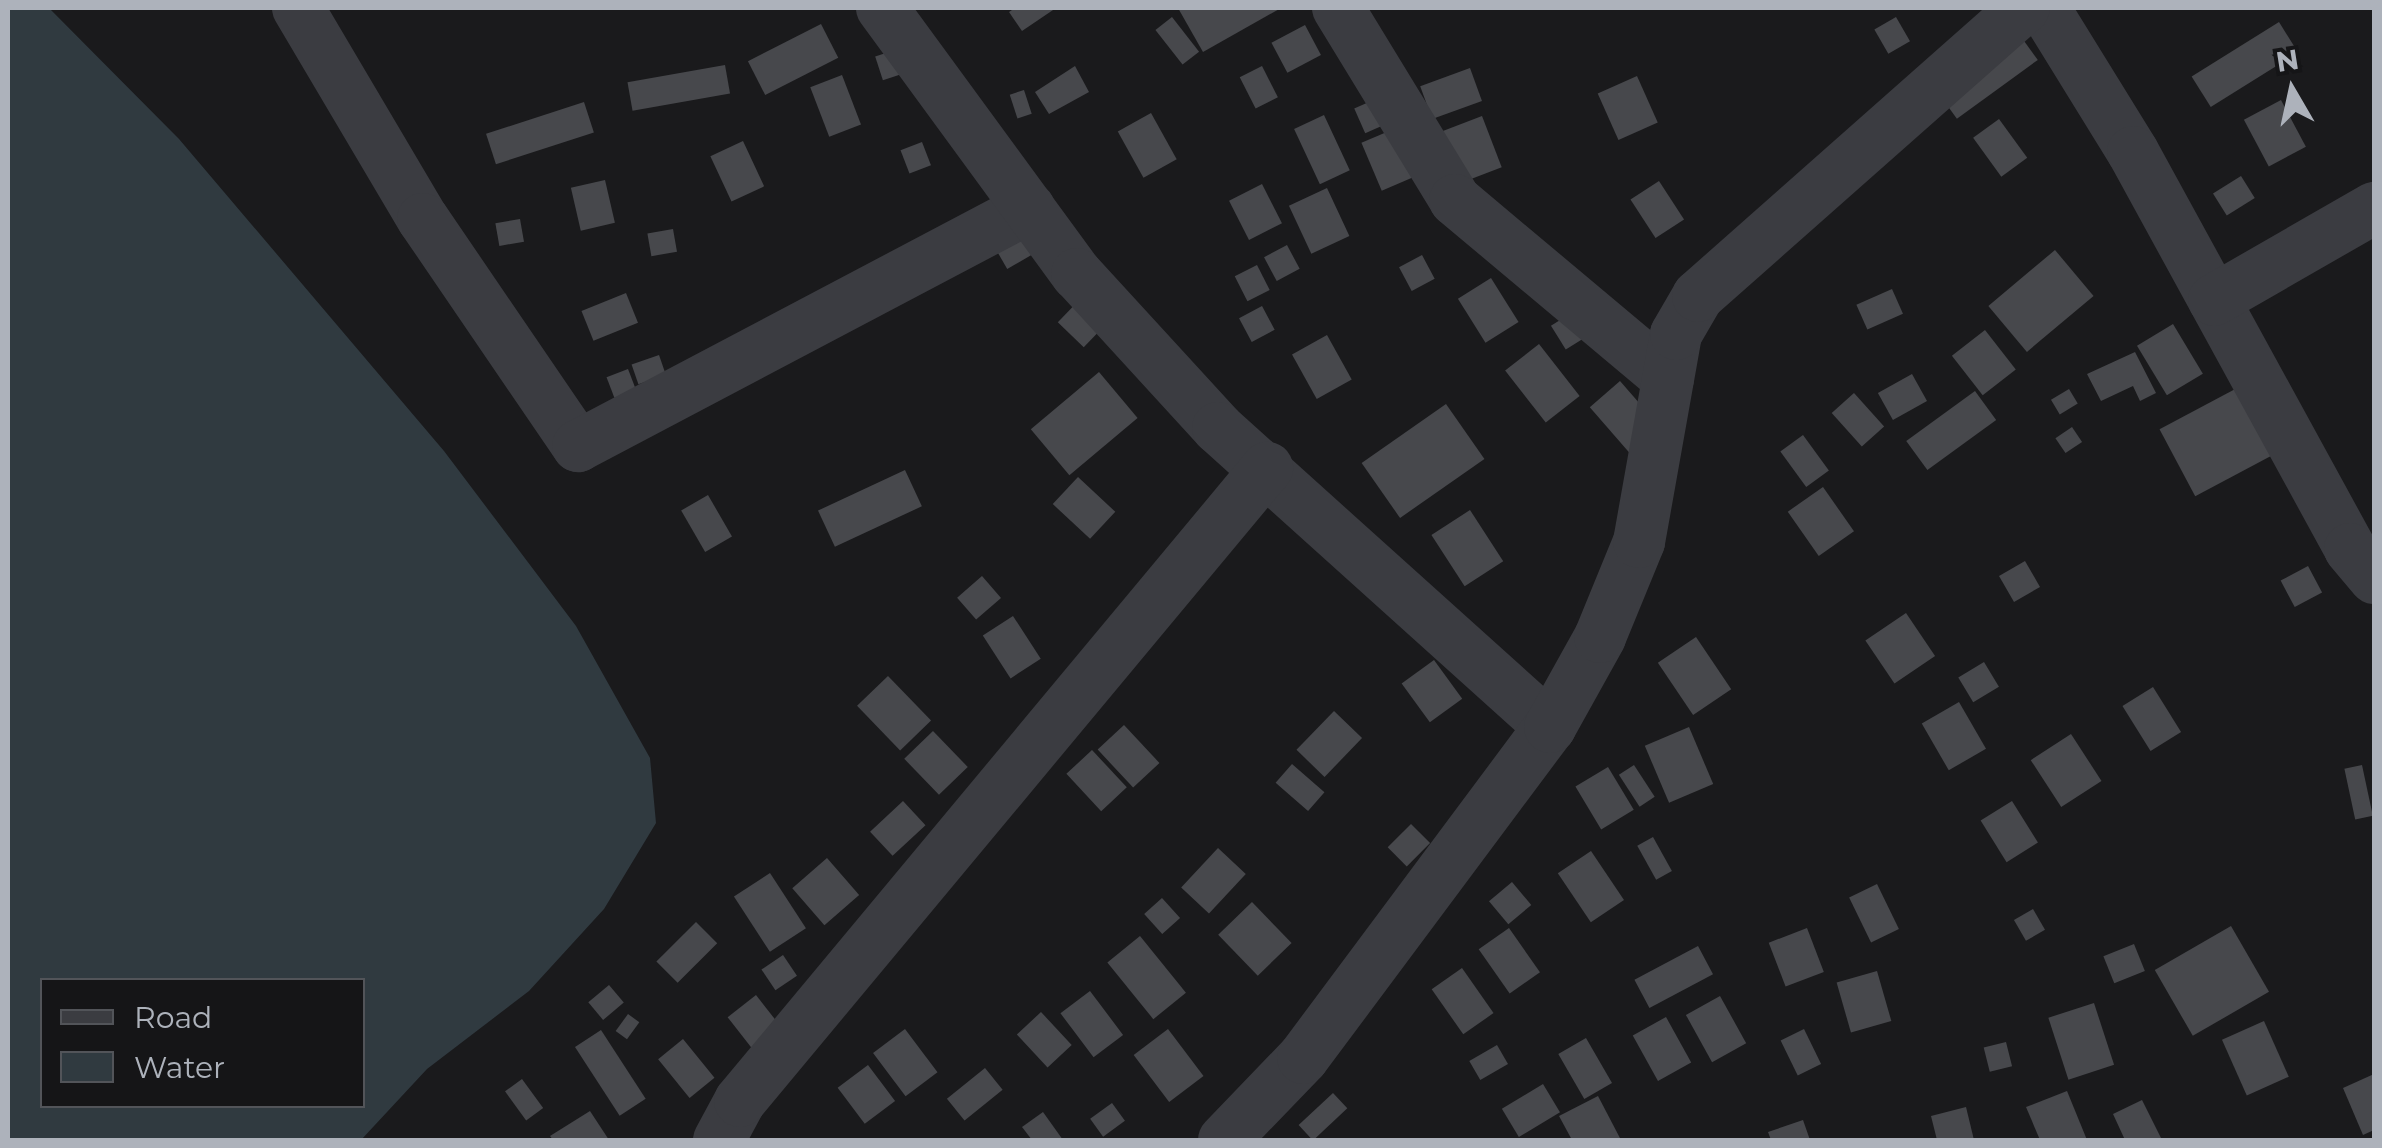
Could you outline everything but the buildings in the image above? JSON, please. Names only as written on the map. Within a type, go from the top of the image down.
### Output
[{"type":"street","points":[[298,8],[424,220],[578,446],[1029,208]]},
{"type":"street","points":[[882,8],[1090,288],[1218,428],[1550,727]]},
{"type":"street","points":[[1338,8],[1455,200],[1668,379]]},
{"type":"street","points":[[1224,1140],[1303,1058],[1550,727],[1600,637],[1639,542],[1676,334],[1698,296],[2024,8]]},
{"type":"street","points":[[2044,8],[2214,300],[2350,549],[2374,578]]},
{"type":"street","points":[[2214,300],[2374,208]]},
{"type":"street","points":[[719,1140],[740,1102],[1266,468]]},
{"type":"water","points":[[8,8],[49,8],[179,139],[444,451],[576,626],[650,758],[656,823],[604,909],[529,991],[427,1069],[361,1140],[8,1140]]}]
